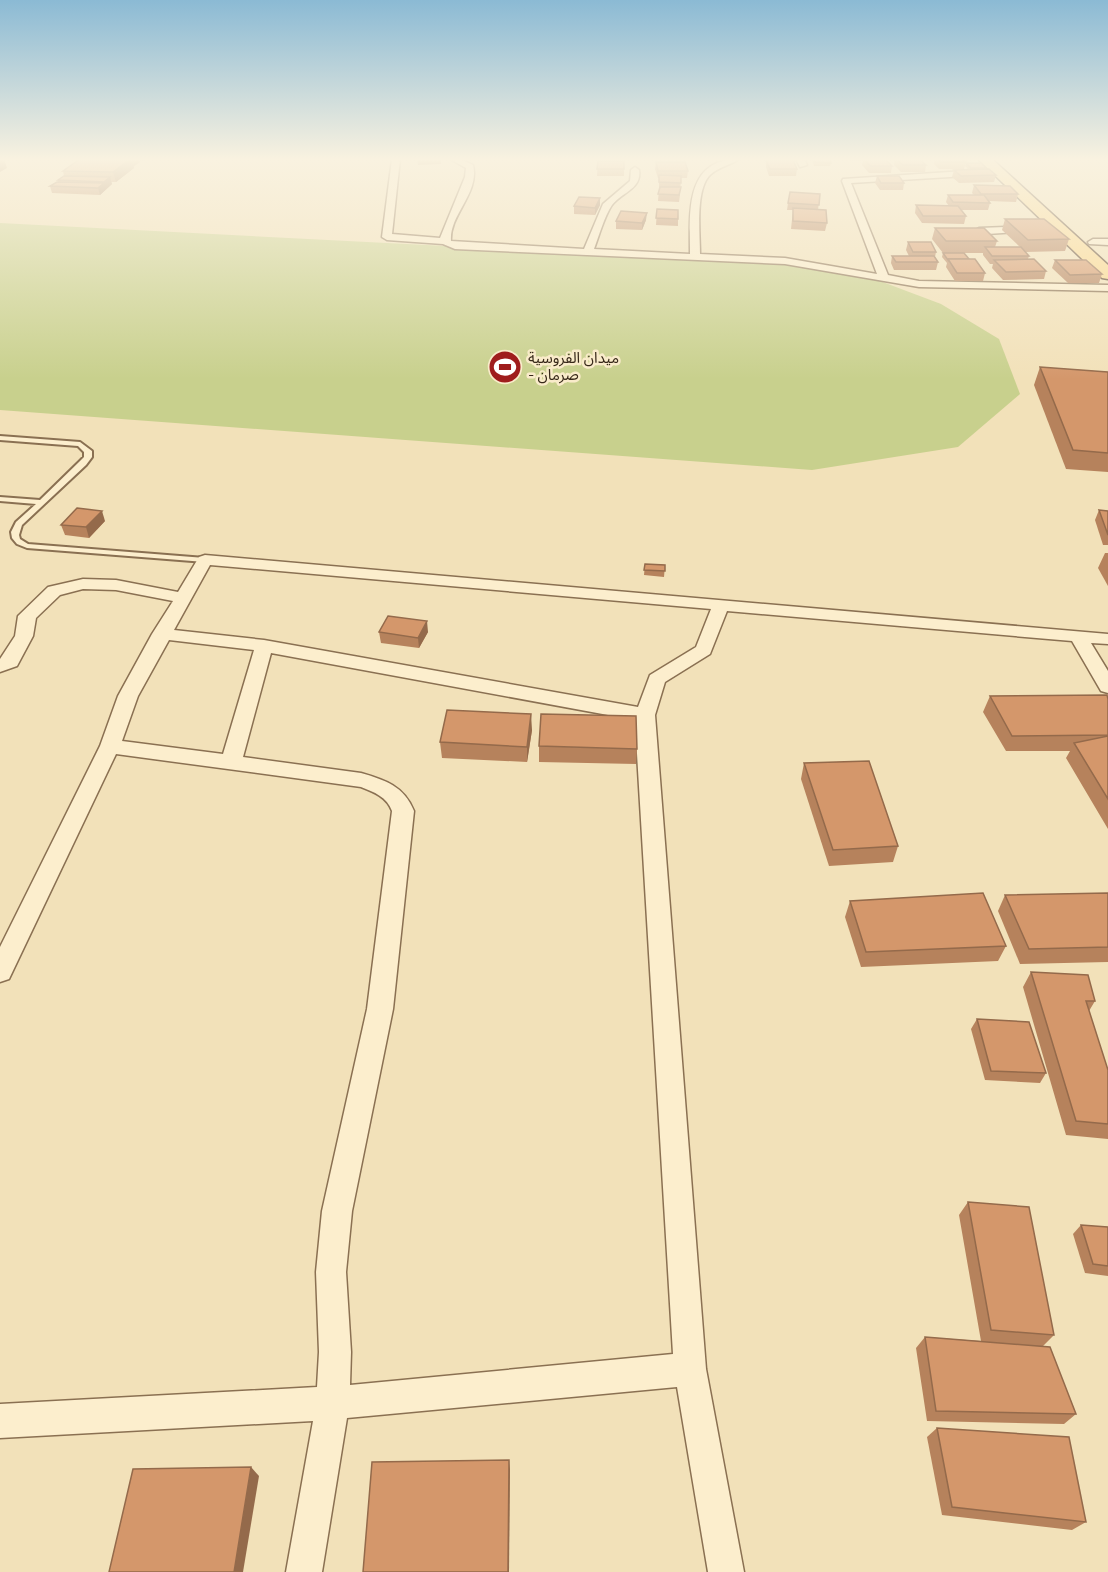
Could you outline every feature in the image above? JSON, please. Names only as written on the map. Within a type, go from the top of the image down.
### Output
[{"type":"main road","points":[[1065,232],[1108,274]]},
{"type":"main road","points":[[1081,232],[1108,256]]},
{"type":"street","points":[[388,232],[387,237],[445,241],[462,246],[588,250],[785,261],[884,279],[952,285],[1108,288]]},
{"type":"street","points":[[445,241],[447,232]]},
{"type":"street","points":[[588,250],[596,232]]},
{"type":"street","points":[[694,232],[695,256]]},
{"type":"street","points":[[866,232],[884,279]]},
{"type":"street","points":[[1093,242],[1108,242]]},
{"type":"street","points":[[0,972],[110,746],[128,696],[161,634],[205,560],[1108,639]]},
{"type":"street","points":[[0,666],[10,662],[24,636],[27,616],[54,591],[83,584],[116,585],[183,598]]},
{"type":"street","points":[[721,605],[704,650],[657,680],[645,715],[690,1368],[726,1572]]},
{"type":"street","points":[[161,634],[264,646],[645,715]]},
{"type":"street","points":[[1078,637],[1108,687]]},
{"type":"street","points":[[231,762],[264,646]]},
{"type":"street","points":[[110,746],[361,780],[381,786],[400,801],[403,811],[381,1009],[337,1211],[331,1272],[335,1352],[333,1403],[304,1572]]},
{"type":"street","points":[[0,1421],[333,1403],[690,1368]]},
{"type":"lane","points":[[0,438],[80,444],[88,451],[88,457],[15,530],[14,537],[18,543],[27,546],[205,560]]},
{"type":"lane","points":[[0,499],[42,502]]},
{"type":"green space","name":"ميدان الفروسية - صرمان","points":[[0,232],[181,232],[774,263],[816,268],[880,281],[941,304],[999,339],[1020,394],[958,447],[812,470],[0,410]]},
{"type":"building","points":[[939,232],[988,232],[997,241],[946,241]]},
{"type":"building","points":[[1020,232],[1061,232],[1069,239],[1028,240]]},
{"type":"building","points":[[908,242],[931,242],[936,252],[913,252]]},
{"type":"building","points":[[985,247],[1021,247],[1029,256],[992,256]]},
{"type":"building","points":[[943,253],[964,253],[969,259],[948,260]]},
{"type":"building","points":[[892,256],[934,256],[938,262],[896,262]]},
{"type":"building","points":[[948,259],[975,259],[985,273],[957,273]]},
{"type":"building","points":[[1034,259],[1046,271],[1006,272],[994,260]]},
{"type":"building","points":[[1055,260],[1086,260],[1102,274],[1070,275]]},
{"type":"building","points":[[1040,367],[1108,372],[1108,453],[1073,450]]},
{"type":"building","points":[[77,508],[102,511],[86,527],[61,525]]},
{"type":"building","points":[[1099,510],[1108,511],[1108,535]]},
{"type":"building","points":[[645,564],[665,565],[665,571],[644,570]]},
{"type":"building","points":[[388,616],[427,621],[418,638],[379,632]]},
{"type":"building","points":[[1107,695],[1108,735],[1012,736],[990,696]]},
{"type":"building","points":[[447,710],[531,714],[527,747],[440,742]]},
{"type":"building","points":[[541,714],[636,716],[637,749],[539,746]]},
{"type":"building","points":[[1108,736],[1108,799],[1074,743]]},
{"type":"building","points":[[869,761],[898,846],[833,850],[804,763]]},
{"type":"building","points":[[983,893],[1006,946],[866,952],[850,901]]},
{"type":"building","points":[[1108,893],[1108,947],[1029,949],[1005,895]]},
{"type":"building","points":[[1031,972],[1088,975],[1095,1001],[1086,1001],[1108,1070],[1108,1124],[1076,1121]]},
{"type":"building","points":[[977,1019],[1029,1022],[1046,1073],[991,1071]]},
{"type":"building","points":[[968,1202],[1029,1207],[1054,1335],[991,1330]]},
{"type":"building","points":[[1081,1225],[1108,1227],[1108,1266],[1093,1264]]},
{"type":"building","points":[[925,1337],[1050,1347],[1076,1414],[936,1411]]},
{"type":"building","points":[[937,1428],[1069,1437],[1086,1522],[952,1507]]},
{"type":"building","points":[[509,1460],[508,1572],[363,1572],[372,1462]]},
{"type":"building","points":[[251,1467],[234,1572],[109,1572],[133,1469]]},
{"type":"place","name":"ميدان الفروسية - صرمان","points":[[505,367]]}]
